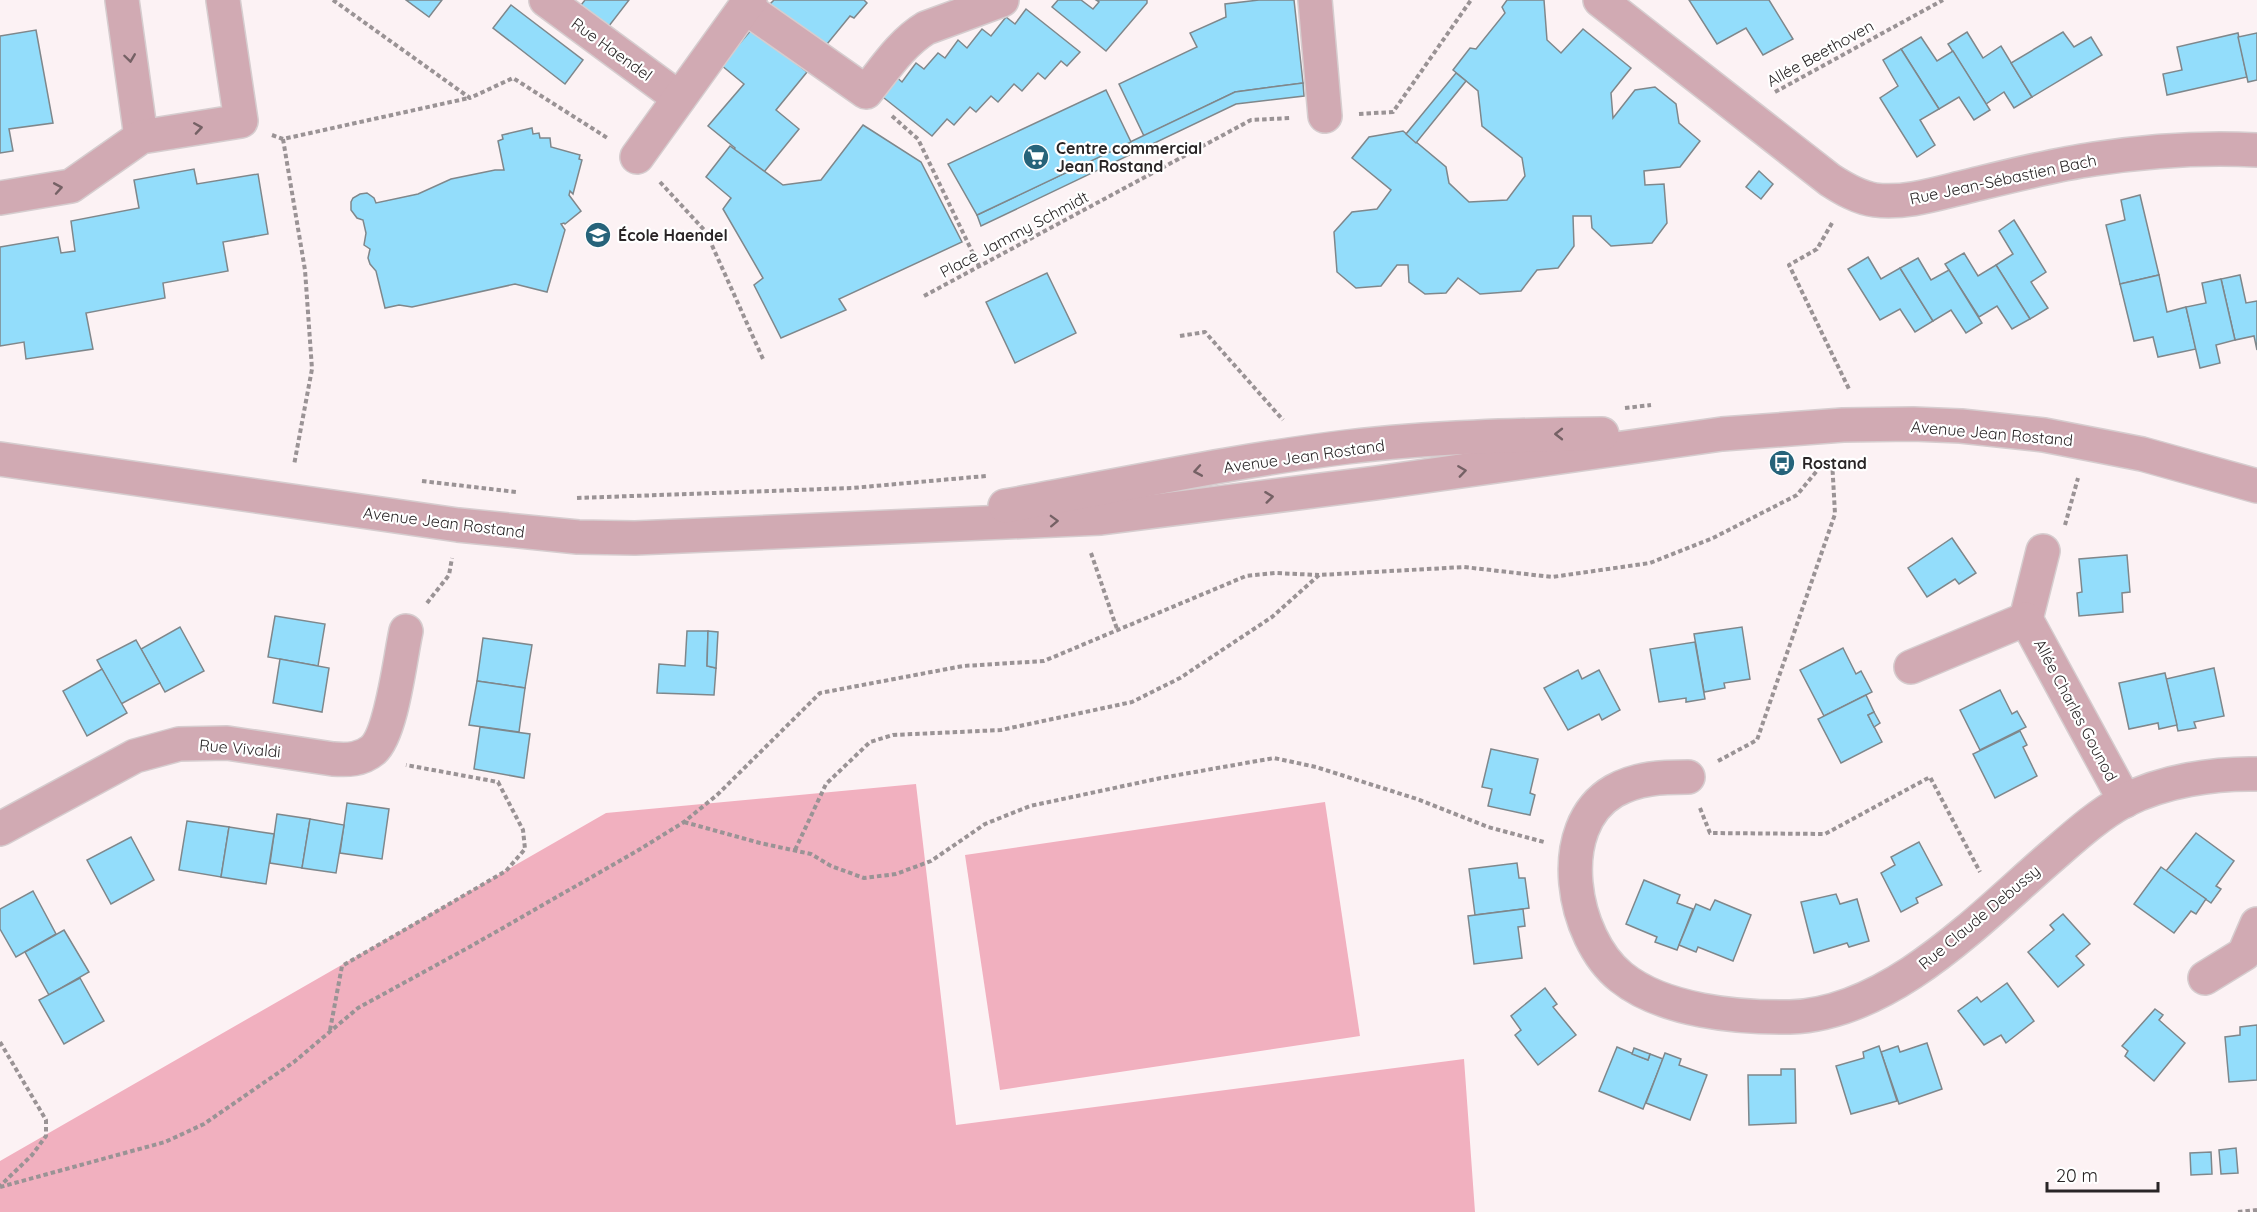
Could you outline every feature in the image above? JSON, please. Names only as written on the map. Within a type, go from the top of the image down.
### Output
[{"type":"street","points":[[122,0],[141,137]]},
{"type":"street","points":[[0,198],[71,186],[141,137],[241,122],[223,0]]},
{"type":"street","name":"Rue Haendel","points":[[546,0],[679,98]]},
{"type":"street","points":[[637,157],[747,4],[866,92],[916,33],[1002,0]]},
{"type":"street","points":[[1315,0],[1325,116]]},
{"type":"street","name":"Rue Jean-Sébastien Bach","points":[[1600,0],[1830,180],[1850,192],[1875,200],[1908,199],[2094,159],[2183,150],[2257,150]]},
{"type":"street","name":"Avenue Jean Rostand","points":[[891,526],[1096,488],[1347,447],[1538,434],[1837,436],[1913,424],[1961,426],[2088,442],[2190,466],[2257,486]]},
{"type":"street","name":"Avenue Jean Rostand","points":[[0,459],[458,525],[578,537],[635,538],[1080,520],[1365,485],[1722,434]]},
{"type":"street","name":"Allée Charles Gounod","points":[[2043,551],[2026,619],[2125,801]]},
{"type":"street","name":"Allée Charles Gounod","points":[[1911,667],[2026,619]]},
{"type":"street","points":[[363,757],[382,739],[406,630]]},
{"type":"street","name":"Rue Vivaldi","points":[[0,830],[135,756],[179,744],[227,743],[333,759],[350,760],[363,757]]},
{"type":"street","name":"Rue Claude Debussy","points":[[1688,777],[1652,778],[1629,784],[1612,792],[1595,808],[1585,824],[1576,851],[1577,891],[1592,941],[1619,976],[1632,985],[1667,1000],[1727,1016],[1794,1017],[1824,1012],[1854,1003],[1888,988],[1921,966],[2075,836],[2125,801],[2173,784],[2257,774]]},
{"type":"street","points":[[2205,978],[2250,957],[2257,924]]},
{"type":"path","points":[[333,0],[470,98]]},
{"type":"path","name":"Place Jammy Schmidt","points":[[924,296],[1251,120],[1393,112],[1471,0]]},
{"type":"path","name":"Allée Beethoven","points":[[1740,111],[1943,0]]},
{"type":"path","points":[[241,122],[283,139],[470,98],[513,78],[637,157],[706,232],[763,359]]},
{"type":"path","points":[[866,92],[918,139],[979,266]]},
{"type":"path","points":[[283,139],[305,270],[312,369],[294,465]]},
{"type":"path","points":[[0,1186],[165,1142],[204,1124],[294,1062],[358,1008],[494,933],[684,822],[717,795],[820,693],[963,666],[1044,662],[1246,576],[1275,573],[1319,575],[1464,567],[1552,577],[1650,563],[1713,538],[1797,495],[1822,466],[1837,436],[1850,391],[1789,265],[1817,249],[1850,192]]},
{"type":"path","points":[[1180,336],[1205,332],[1291,428]]},
{"type":"path","points":[[1837,436],[1835,514],[1757,740],[1688,777],[1710,832],[1825,834],[1930,777],[1997,903]]},
{"type":"path","points":[[2043,551],[2060,546],[2088,442]]},
{"type":"path","points":[[283,464],[306,467]]},
{"type":"path","points":[[571,499],[852,488],[990,475]]},
{"type":"path","points":[[421,481],[525,493]]},
{"type":"path","points":[[1080,520],[1117,629]]},
{"type":"path","points":[[406,630],[449,575],[458,525]]},
{"type":"path","points":[[795,850],[826,784],[870,742],[893,735],[1001,730],[1132,702],[1180,678],[1272,616],[1319,575]]},
{"type":"path","points":[[330,1031],[342,966],[506,871],[525,849],[523,830],[498,782],[363,757]]},
{"type":"path","points":[[684,822],[811,854],[831,866],[864,878],[896,874],[932,861],[985,824],[1030,806],[1161,778],[1274,758],[1316,767],[1418,799],[1488,827],[1576,851]]},
{"type":"path","points":[[0,1042],[46,1120],[46,1136],[32,1155],[0,1186]]},
{"type":"path","points":[[2238,1212],[2257,1210]]},
{"type":"shaded area","points":[[916,784],[956,1125],[1464,1059],[1475,1212],[0,1212],[0,1161],[606,813]]},
{"type":"shaded area","points":[[1325,802],[1360,1036],[1000,1090],[965,855]]},
{"type":"building","points":[[406,0],[442,0],[429,17]]},
{"type":"building","points":[[585,0],[629,0],[602,35],[574,14]]},
{"type":"building","points":[[774,0],[864,0],[867,3],[854,18],[850,16],[823,49],[769,5]]},
{"type":"building","points":[[1058,0],[1081,0],[1093,9],[1099,2],[1096,0],[1147,0],[1147,3],[1106,51],[1052,7]]},
{"type":"building","points":[[1259,0],[1294,0],[1303,83],[1235,92],[1144,136],[1119,84],[1197,47],[1190,33],[1226,17],[1225,4]]},
{"type":"building","points":[[1507,0],[1544,0],[1547,40],[1561,53],[1583,29],[1631,68],[1611,93],[1613,118],[1635,90],[1655,87],[1676,104],[1679,123],[1700,141],[1680,167],[1644,171],[1645,185],[1664,184],[1667,223],[1652,243],[1611,246],[1592,228],[1591,216],[1573,216],[1574,246],[1558,268],[1537,270],[1521,291],[1480,294],[1458,278],[1446,293],[1425,294],[1409,282],[1408,265],[1397,265],[1381,286],[1356,288],[1337,272],[1334,232],[1352,212],[1377,209],[1391,190],[1352,158],[1369,137],[1403,131],[1446,167],[1449,183],[1469,202],[1507,200],[1525,176],[1522,158],[1482,126],[1478,91],[1453,70],[1470,48],[1476,49],[1505,13],[1502,7]]},
{"type":"building","points":[[1689,0],[1769,0],[1793,39],[1763,55],[1746,28],[1717,44]]},
{"type":"building","points":[[511,5],[583,60],[565,84],[493,28]]},
{"type":"building","points":[[1026,9],[1080,52],[1067,66],[1061,61],[1045,79],[1038,73],[1022,91],[1014,84],[998,102],[991,96],[976,112],[970,107],[954,125],[947,119],[932,136],[879,94],[894,75],[902,82],[916,63],[924,69],[938,53],[945,58],[958,40],[967,48],[982,29],[991,36],[1006,17],[1015,24]]},
{"type":"building","points":[[752,29],[807,72],[776,110],[799,129],[764,172],[734,150],[735,148],[708,126],[744,84],[721,65]]},
{"type":"building","points":[[36,30],[53,123],[9,129],[13,151],[0,153],[0,36]]},
{"type":"building","points":[[1967,32],[1983,58],[2001,46],[2032,97],[2014,108],[2004,92],[1986,104],[1948,44]]},
{"type":"building","points":[[2063,32],[2074,47],[2091,37],[2102,55],[2032,97],[2011,63]]},
{"type":"building","points":[[2238,33],[2247,77],[2167,95],[2163,74],[2182,70],[2177,47]]},
{"type":"building","points":[[2257,33],[2257,80],[2248,82],[2238,37]]},
{"type":"building","points":[[1921,37],[1937,61],[1953,51],[1990,110],[1974,120],[1959,97],[1939,109],[1901,49]]},
{"type":"building","points":[[1901,49],[1939,109],[1920,120],[1935,145],[1917,157],[1880,98],[1898,86],[1883,60]]},
{"type":"building","points":[[1456,73],[1466,81],[1416,143],[1406,134]]},
{"type":"building","points":[[1303,83],[1304,96],[1236,104],[981,226],[977,215],[1235,92]]},
{"type":"building","points":[[1106,90],[1131,142],[977,215],[948,164]]},
{"type":"building","points":[[863,125],[921,162],[962,242],[839,299],[846,310],[781,338],[754,285],[763,278],[723,209],[731,198],[706,177],[730,146],[783,185],[821,180]]},
{"type":"building","points":[[532,128],[533,134],[539,133],[540,138],[550,138],[551,147],[580,155],[579,159],[582,160],[573,194],[570,191],[569,195],[581,211],[565,224],[561,224],[565,230],[547,292],[515,284],[412,307],[399,305],[385,308],[376,271],[368,258],[370,249],[364,245],[366,233],[363,220],[357,218],[351,210],[353,198],[367,193],[374,198],[376,203],[418,194],[451,179],[504,170],[498,141],[503,139],[502,135]]},
{"type":"building","points":[[194,169],[197,184],[258,174],[268,234],[223,242],[228,271],[163,283],[165,298],[86,313],[93,349],[26,359],[24,342],[0,346],[0,247],[58,237],[61,253],[75,251],[71,221],[139,208],[134,180]]},
{"type":"building","points":[[1759,171],[1773,184],[1761,199],[1746,187]]},
{"type":"building","points":[[2140,195],[2159,275],[2120,284],[2106,225],[2125,220],[2121,200]]},
{"type":"building","points":[[2014,220],[2046,272],[2031,282],[2048,308],[2030,319],[1996,265],[2013,254],[1999,231]]},
{"type":"building","points":[[1964,253],[1978,276],[1996,265],[2030,319],[2012,329],[1997,306],[1979,317],[1945,264]]},
{"type":"building","points":[[1868,257],[1881,279],[1900,268],[1933,321],[1915,332],[1900,309],[1880,320],[1848,269]]},
{"type":"building","points":[[1918,258],[1931,280],[1949,270],[1982,323],[1966,333],[1951,310],[1933,321],[1900,268]]},
{"type":"building","points":[[1047,273],[1076,333],[1015,363],[986,302]]},
{"type":"building","points":[[2159,275],[2167,312],[2186,307],[2196,349],[2158,357],[2153,337],[2134,341],[2120,284]]},
{"type":"building","points":[[2240,275],[2246,303],[2257,301],[2257,350],[2254,336],[2235,340],[2221,279]]},
{"type":"building","points":[[2221,279],[2235,340],[2216,345],[2220,363],[2200,368],[2186,307],[2206,303],[2202,283]]},
{"type":"building","points":[[1952,538],[1976,573],[1959,584],[1955,579],[1927,597],[1908,568]]},
{"type":"building","points":[[2127,555],[2130,592],[2122,593],[2123,612],[2079,616],[2077,593],[2082,592],[2079,559]]},
{"type":"building","points":[[275,616],[325,624],[318,666],[268,657]]},
{"type":"building","points":[[180,627],[204,671],[165,692],[141,649]]},
{"type":"building","points":[[1742,627],[1750,679],[1724,683],[1725,688],[1704,692],[1694,634]]},
{"type":"building","points":[[687,631],[708,631],[707,666],[716,668],[714,695],[657,693],[659,664],[685,666]]},
{"type":"building","points":[[708,631],[718,632],[716,668],[707,666]]},
{"type":"building","points":[[483,638],[532,645],[525,688],[477,681]]},
{"type":"building","points":[[136,640],[160,683],[121,704],[97,660]]},
{"type":"building","points":[[1695,642],[1705,699],[1686,702],[1686,698],[1659,702],[1650,649]]},
{"type":"building","points":[[1843,648],[1856,674],[1861,671],[1872,692],[1824,716],[1800,670]]},
{"type":"building","points":[[280,659],[329,668],[322,712],[273,703]]},
{"type":"building","points":[[2214,668],[2224,716],[2194,722],[2196,728],[2178,731],[2166,679]]},
{"type":"building","points":[[102,669],[127,713],[87,736],[63,691]]},
{"type":"building","points":[[1578,670],[1582,679],[1599,670],[1620,710],[1602,720],[1599,714],[1568,730],[1544,688]]},
{"type":"building","points":[[2165,673],[2177,725],[2159,729],[2158,723],[2129,729],[2119,683]]},
{"type":"building","points":[[477,681],[525,688],[519,732],[469,725]]},
{"type":"building","points":[[2000,690],[2012,714],[2017,711],[2026,727],[1980,750],[1960,710]]},
{"type":"building","points":[[1866,695],[1874,712],[1868,715],[1882,742],[1841,763],[1818,719]]},
{"type":"building","points":[[1874,712],[1880,723],[1874,727],[1868,715]]},
{"type":"building","points":[[480,727],[530,734],[524,778],[474,769]]},
{"type":"building","points":[[2020,731],[2027,745],[2023,747],[2037,776],[1995,798],[1973,754]]},
{"type":"building","points":[[1491,749],[1538,759],[1530,793],[1535,795],[1530,815],[1488,806],[1492,789],[1482,787]]},
{"type":"building","points":[[347,803],[389,809],[382,859],[340,853]]},
{"type":"building","points":[[277,814],[310,819],[302,868],[270,863]]},
{"type":"building","points":[[310,819],[344,825],[336,873],[302,868]]},
{"type":"building","points":[[187,821],[229,827],[221,877],[179,870]]},
{"type":"building","points":[[229,827],[274,834],[266,884],[221,877]]},
{"type":"building","points":[[2196,833],[2234,861],[2216,886],[2221,889],[2211,903],[2166,871]]},
{"type":"building","points":[[131,837],[154,880],[111,904],[87,860]]},
{"type":"building","points":[[1919,842],[1942,885],[1916,898],[1918,903],[1901,912],[1881,873],[1895,865],[1891,857]]},
{"type":"building","points":[[1517,863],[1519,878],[1525,878],[1529,908],[1475,915],[1469,869]]},
{"type":"building","points":[[2161,867],[2206,899],[2196,914],[2191,911],[2174,933],[2134,904]]},
{"type":"building","points":[[1644,880],[1680,895],[1677,903],[1693,909],[1677,950],[1655,942],[1657,937],[1626,924]]},
{"type":"building","points":[[33,891],[56,934],[16,957],[0,929],[0,909]]},
{"type":"building","points":[[1836,894],[1840,904],[1857,899],[1869,941],[1849,947],[1847,943],[1814,953],[1801,902]]},
{"type":"building","points":[[1715,900],[1751,915],[1733,961],[1698,947],[1696,952],[1679,945],[1696,904],[1710,910]]},
{"type":"building","points":[[1523,909],[1525,926],[1518,927],[1522,958],[1474,964],[1468,916]]},
{"type":"building","points":[[2063,914],[2090,944],[2076,956],[2084,965],[2058,987],[2028,952],[2054,930],[2050,925]]},
{"type":"building","points":[[64,930],[89,972],[49,995],[25,952]]},
{"type":"building","points":[[80,978],[104,1021],[64,1044],[39,1000]]},
{"type":"building","points":[[2007,983],[2034,1021],[2006,1043],[2001,1035],[1984,1045],[1958,1011],[1977,997],[1981,1002]]},
{"type":"building","points":[[1545,988],[1557,1004],[1553,1007],[1576,1035],[1538,1065],[1515,1035],[1521,1030],[1511,1016]]},
{"type":"building","points":[[2155,1009],[2163,1015],[2159,1020],[2185,1043],[2154,1081],[2125,1056],[2128,1051],[2122,1046]]},
{"type":"building","points":[[2257,1025],[2257,1080],[2229,1082],[2225,1037],[2240,1035],[2240,1027]]},
{"type":"building","points":[[1927,1043],[1942,1089],[1899,1104],[1881,1052],[1898,1046],[1900,1052]]},
{"type":"building","points":[[1879,1046],[1897,1101],[1851,1114],[1836,1066],[1864,1058],[1863,1052]]},
{"type":"building","points":[[1617,1047],[1648,1060],[1650,1054],[1663,1059],[1643,1109],[1599,1091]]},
{"type":"building","points":[[1634,1048],[1650,1054],[1648,1060],[1632,1054]]},
{"type":"building","points":[[1665,1053],[1681,1059],[1679,1065],[1707,1075],[1690,1120],[1646,1103]]},
{"type":"building","points":[[1781,1069],[1795,1069],[1796,1123],[1749,1125],[1748,1075],[1781,1075]]},
{"type":"building","points":[[2236,1148],[2238,1173],[2221,1174],[2219,1150]]},
{"type":"building","points":[[2211,1152],[2212,1174],[2191,1175],[2190,1153]]},
{"type":"place","name":"Centre commercial Jean Rostand","points":[[1036,157]]},
{"type":"place","name":"École Haendel","points":[[598,235]]},
{"type":"place","name":"Rostand","points":[[1782,463]]}]
